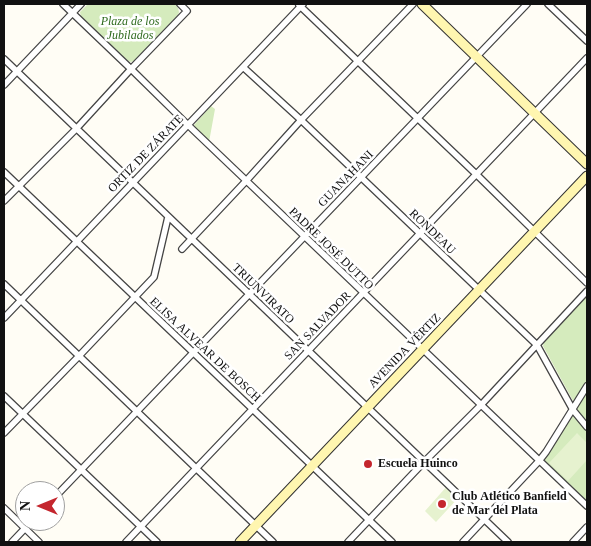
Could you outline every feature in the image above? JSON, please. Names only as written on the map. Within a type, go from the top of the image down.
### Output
[{"type":"street","name":"PADRE JOSÉ DUTTO","points":[[63,4],[188,126],[587,506]]},
{"type":"street","points":[[4,85],[81,4]]},
{"type":"street","points":[[4,201],[76,129],[187,11],[180,4]]},
{"type":"street","points":[[182,249],[301,120],[413,4]]},
{"type":"street","points":[[422,4],[587,164]]},
{"type":"street","name":"GUANAHANI","points":[[65,487],[527,4]]},
{"type":"street","points":[[548,4],[587,41]]},
{"type":"street","points":[[300,5],[587,283]]},
{"type":"street","name":"ORTIZ DE ZÁRATE","points":[[4,318],[132,182],[188,126],[300,5]]},
{"type":"street","name":"SAN SALVADOR","points":[[126,542],[587,58]]},
{"type":"street","name":"TRIUNVIRATO","points":[[4,59],[508,542]]},
{"type":"street","name":"RONDEAU","points":[[243,67],[537,345],[573,410],[587,427]]},
{"type":"street","name":"ELISA ALVEAR DE BOSCH","points":[[4,172],[392,542]]},
{"type":"street","name":"AVENIDA VÉRTIZ","points":[[240,542],[587,176]]},
{"type":"street","points":[[4,433],[154,277],[168,217]]},
{"type":"street","points":[[4,284],[273,542]]},
{"type":"street","points":[[348,542],[481,405],[587,291]]},
{"type":"street","points":[[463,542],[539,461],[587,386]]},
{"type":"street","points":[[4,396],[157,542]]},
{"type":"street","points":[[4,508],[15,519]]},
{"type":"street","points":[[573,542],[587,527]]},
{"type":"street","points":[[12,542],[23,531]]},
{"type":"street","points":[[27,531],[39,542]]},
{"type":"green space","name":"Plaza de los Jubilados","points":[[88,4],[175,4],[179,12],[131,62],[81,17],[80,12]]},
{"type":"green space","points":[[211,106],[215,109],[209,142],[194,125]]},
{"type":"green space","points":[[587,295],[587,502],[543,460],[577,408],[543,346],[544,341]]},
{"type":"green space","points":[[577,433],[587,443],[587,460],[568,481],[549,463]]},
{"type":"green space","name":"Club Atlético Banfield de Mar del Plata","points":[[448,485],[460,496],[436,522],[425,511]]},
{"type":"place","name":"Escuela Huinco","points":[[368,464]]},
{"type":"place","name":"Club Atlético Banfield de Mar del Plata","points":[[442,504]]}]
